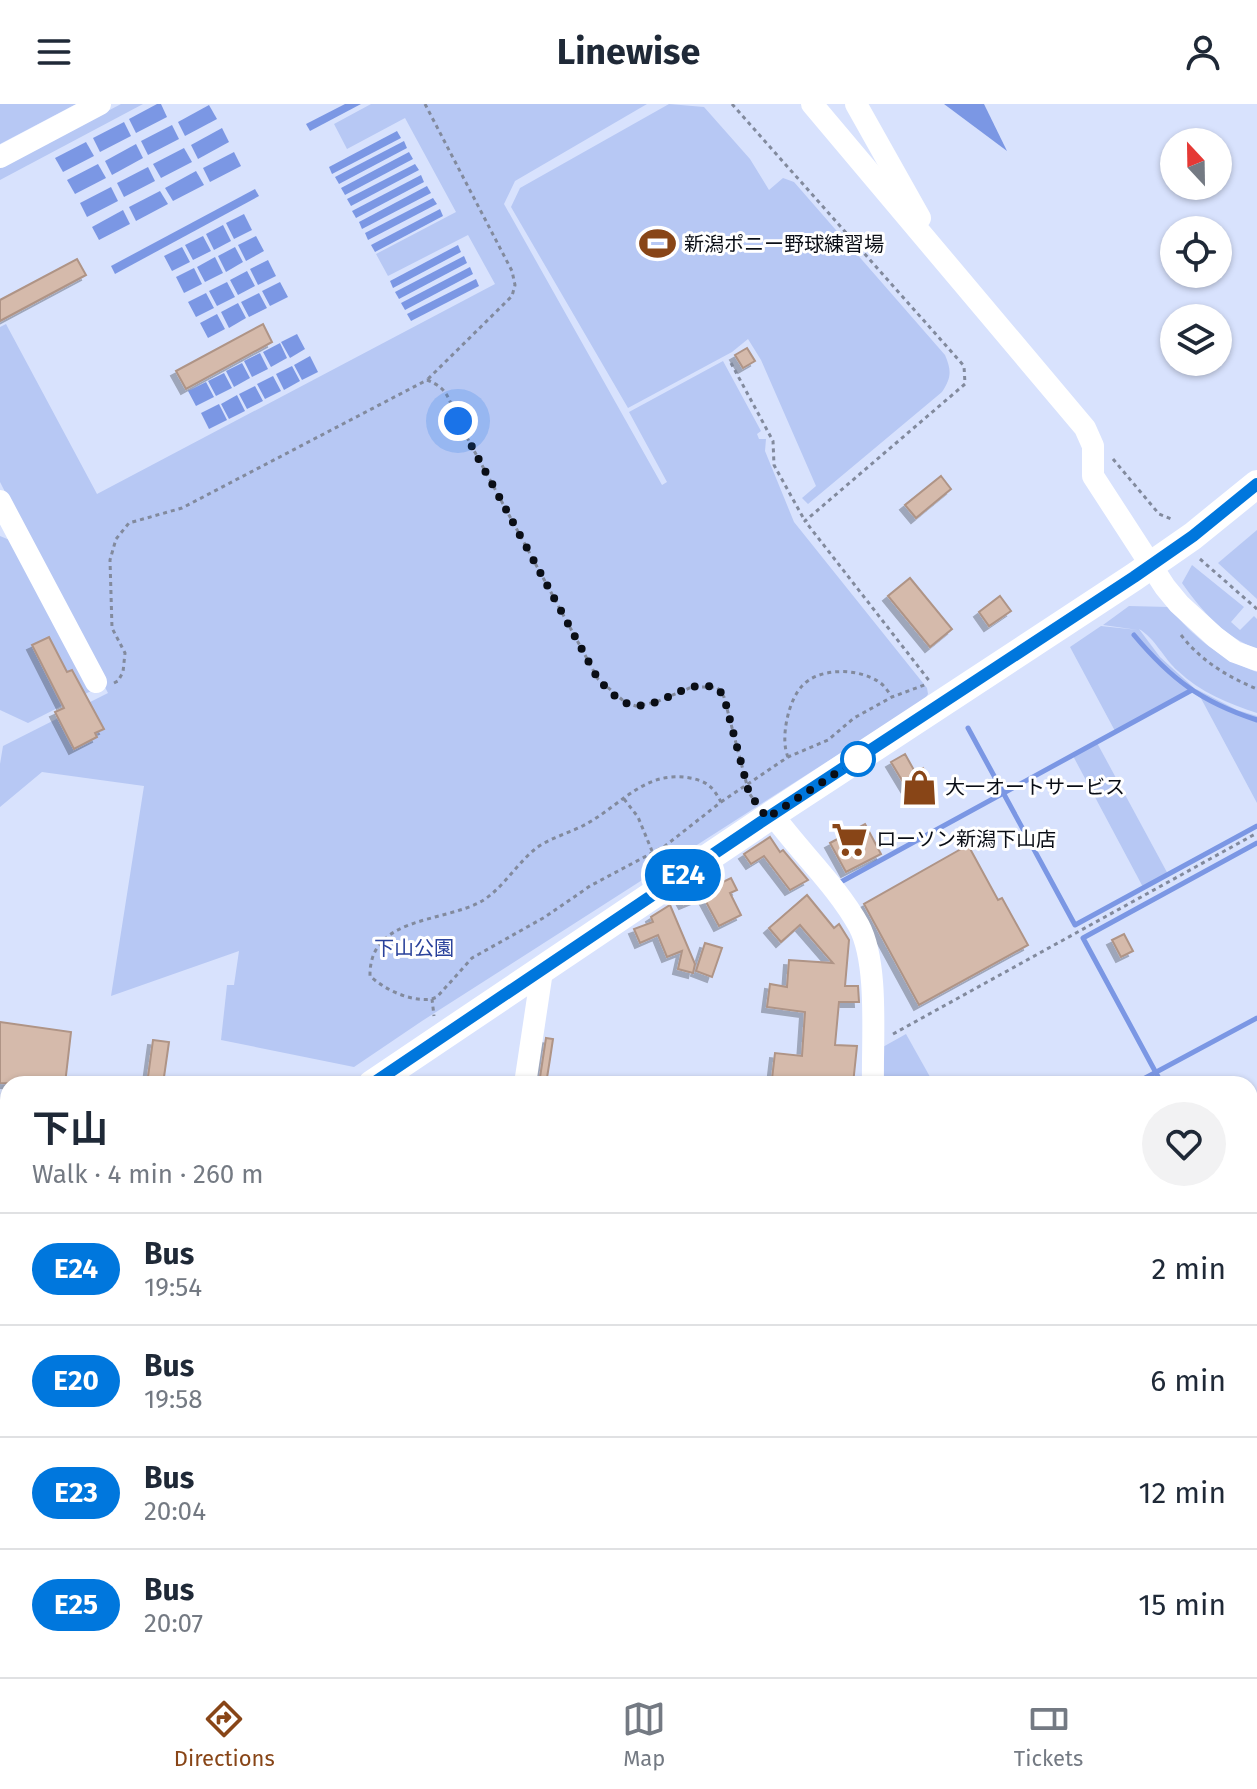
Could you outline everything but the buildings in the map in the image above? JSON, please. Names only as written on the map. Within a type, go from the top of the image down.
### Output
[{"type":"main road","points":[[386,1076],[770,816],[937,693],[1191,539],[1257,484]]},
{"type":"street","points":[[0,157],[100,104]]},
{"type":"street","points":[[812,104],[1085,428],[1093,446],[1093,476],[1165,587],[1196,621],[1235,652],[1257,660]]},
{"type":"street","points":[[856,104],[917,211],[927,241]]},
{"type":"street","points":[[0,501],[96,682]]},
{"type":"street","points":[[770,816],[847,907],[865,942],[872,983],[873,1076]]},
{"type":"street","points":[[526,1076],[542,971]]},
{"type":"path","points":[[96,682],[108,686],[118,681],[123,672],[125,653],[112,628],[110,560],[116,539],[129,523],[182,508],[427,380],[512,296],[515,285],[512,271],[425,104]]},
{"type":"path","points":[[732,104],[964,366],[965,384],[805,521]]},
{"type":"path","points":[[731,363],[773,441],[774,465],[805,521],[937,693]]},
{"type":"path","points":[[427,380],[441,386],[450,399],[458,421],[598,679],[626,703],[636,706],[656,702],[692,687],[717,687],[724,697],[749,793],[770,816]]},
{"type":"path","points":[[1093,446],[1109,454],[1159,514],[1191,539],[1257,609]]},
{"type":"path","points":[[788,757],[785,750],[787,715],[802,686],[819,676],[840,671],[863,675],[880,682],[892,697]]},
{"type":"path","points":[[721,802],[713,787],[700,780],[683,776],[659,777],[577,829],[535,849],[499,888],[480,902],[445,916],[395,929],[381,943],[370,962],[370,976],[380,986],[405,996],[423,1000],[437,997],[472,958],[545,917],[590,886],[675,839],[721,802],[788,757],[828,740],[854,718],[892,697],[937,693]]},
{"type":"path","points":[[624,799],[638,817],[652,852]]},
{"type":"path","points":[[872,1046],[1257,833]]},
{"type":"path","points":[[432,999],[434,1020]]},
{"type":"green space","points":[[0,104],[76,104],[0,144]]},
{"type":"green space","points":[[121,104],[143,104],[0,180],[0,168]]},
{"type":"green space","name":"下山公園","points":[[371,104],[647,104],[515,181],[504,204],[662,485],[667,482],[629,412],[723,361],[761,431],[757,434],[759,439],[766,439],[765,451],[794,522],[927,688],[928,694],[925,699],[354,1067],[221,1040],[227,985],[234,985],[239,951],[111,996],[144,786],[42,772],[0,807],[3,746],[108,693],[0,482],[0,327],[6,324],[97,494],[495,284],[468,235],[388,276],[376,254],[456,212],[405,118],[347,149],[334,124]]},
{"type":"green space","points":[[669,104],[704,107],[750,159],[769,190],[783,178],[794,182],[945,355],[950,374],[942,392],[808,504],[802,498],[816,486],[761,360],[748,339],[732,352],[628,408],[511,207],[520,188]]},
{"type":"green space","points":[[1257,530],[1257,599],[1218,563]]},
{"type":"green space","points":[[0,536],[12,541],[91,691],[28,723],[0,710]]},
{"type":"green space","points":[[1192,565],[1244,607],[1231,622],[1240,630],[1254,616],[1257,619],[1257,649],[1224,630],[1182,583]]},
{"type":"green space","points":[[1129,606],[1169,607],[1208,646],[1231,661],[1257,672],[1257,713],[1196,685],[1173,666],[1139,629],[1160,657],[1193,687],[1115,731],[1070,647],[1101,626],[1138,630],[1103,625]]},
{"type":"green space","points":[[1196,689],[1237,710],[1257,716],[1257,803]]},
{"type":"green space","points":[[1096,741],[1169,876],[1144,889],[1072,754]]},
{"type":"green space","points":[[906,1034],[930,1076],[883,1076],[881,1048]]},
{"type":"water","points":[[161,104],[167,117],[136,133],[129,119]]},
{"type":"water","points":[[345,104],[361,104],[310,131],[306,124]]},
{"type":"water","points":[[944,104],[984,104],[1007,151]]},
{"type":"water","points":[[209,105],[217,119],[185,136],[178,122]]},
{"type":"water","points":[[124,122],[131,136],[100,152],[93,138]]},
{"type":"water","points":[[172,125],[179,139],[148,155],[141,141]]},
{"type":"water","points":[[222,128],[229,142],[198,159],[191,145]]},
{"type":"water","points":[[397,131],[401,138],[332,174],[329,167]]},
{"type":"water","points":[[404,141],[407,148],[339,184],[335,177]]},
{"type":"water","points":[[86,142],[94,156],[63,172],[55,158]]},
{"type":"water","points":[[136,144],[143,158],[112,175],[105,161]]},
{"type":"water","points":[[184,148],[192,162],[161,178],[153,164]]},
{"type":"water","points":[[234,152],[241,166],[210,182],[203,168]]},
{"type":"water","points":[[409,152],[413,159],[345,195],[341,188]]},
{"type":"water","points":[[98,164],[106,178],[75,194],[67,180]]},
{"type":"water","points":[[415,164],[419,170],[351,206],[347,199]]},
{"type":"water","points":[[148,167],[155,181],[124,197],[117,183]]},
{"type":"water","points":[[196,171],[204,185],[173,201],[165,188]]},
{"type":"water","points":[[421,175],[424,182],[356,218],[352,211]]},
{"type":"water","points":[[427,186],[431,193],[362,229],[359,222]]},
{"type":"water","points":[[111,187],[118,201],[87,217],[80,203]]},
{"type":"water","points":[[255,189],[259,196],[115,274],[111,266]]},
{"type":"water","points":[[160,191],[168,204],[136,221],[129,207]]},
{"type":"water","points":[[433,198],[437,204],[368,240],[365,233]]},
{"type":"water","points":[[440,209],[443,216],[375,252],[371,245]]},
{"type":"water","points":[[123,210],[130,224],[99,240],[92,227]]},
{"type":"water","points":[[244,214],[252,230],[234,239],[226,223]]},
{"type":"water","points":[[223,225],[231,241],[214,250],[206,234]]},
{"type":"water","points":[[203,236],[211,251],[193,260],[185,245]]},
{"type":"water","points":[[256,236],[264,251],[246,261],[238,245]]},
{"type":"water","points":[[458,245],[461,252],[393,288],[390,281]]},
{"type":"water","points":[[182,247],[190,262],[172,271],[164,256]]},
{"type":"water","points":[[235,247],[243,262],[226,272],[218,256]]},
{"type":"water","points":[[464,256],[467,263],[399,299],[395,292]]},
{"type":"water","points":[[215,257],[223,273],[205,282],[197,267]]},
{"type":"water","points":[[268,260],[276,276],[258,285],[250,269]]},
{"type":"water","points":[[470,267],[473,274],[405,310],[401,303]]},
{"type":"water","points":[[194,268],[202,284],[184,293],[176,277]]},
{"type":"water","points":[[247,271],[255,286],[238,295],[230,280]]},
{"type":"water","points":[[476,279],[479,286],[411,321],[407,314]]},
{"type":"water","points":[[227,282],[235,297],[217,306],[209,291]]},
{"type":"water","points":[[280,282],[288,297],[270,306],[262,291]]},
{"type":"water","points":[[206,293],[214,308],[196,317],[188,302]]},
{"type":"water","points":[[259,293],[267,308],[249,317],[241,302]]},
{"type":"water","points":[[238,303],[246,318],[229,328],[221,312]]},
{"type":"water","points":[[217,314],[225,329],[208,338],[200,323]]},
{"type":"water","points":[[297,334],[305,349],[290,358],[281,342]]},
{"type":"water","points":[[280,343],[287,358],[271,367],[263,352]]},
{"type":"water","points":[[260,353],[268,369],[252,377],[244,361]]},
{"type":"water","points":[[310,356],[318,372],[302,380],[294,365]]},
{"type":"water","points":[[242,363],[250,378],[234,387],[226,371]]},
{"type":"water","points":[[292,366],[300,381],[284,390],[276,374]]},
{"type":"water","points":[[224,373],[232,388],[216,396],[208,381]]},
{"type":"water","points":[[273,376],[281,391],[265,399],[257,384]]},
{"type":"water","points":[[206,382],[214,397],[196,406],[188,391]]},
{"type":"water","points":[[255,386],[263,401],[247,409],[239,394]]},
{"type":"water","points":[[237,395],[245,411],[229,419],[221,404]]},
{"type":"water","points":[[219,404],[227,420],[209,429],[201,413]]},
{"type":"waterway","points":[[1134,635],[1188,687],[1219,705],[1257,720]]},
{"type":"waterway","points":[[839,883],[1192,690]]},
{"type":"waterway","points":[[968,728],[1075,925],[1257,826]]},
{"type":"waterway","points":[[1158,1076],[1083,938],[1257,843]]},
{"type":"waterway","points":[[1149,1076],[1257,1018]]},
{"type":"bus line","name":"E24","points":[[384,1076],[767,818],[1134,577],[1193,536],[1257,484]]},
{"type":"place","name":"新潟ポニー野球練習場","points":[[658,244]]},
{"type":"place","name":"大一オートサービス","points":[[919,787]]},
{"type":"place","name":"ローソン新潟下山店","points":[[850,839]]},
{"type":"route","points":[[458,421],[598,679],[611,692],[636,706],[656,702],[692,687],[717,687],[724,697],[749,793],[767,818],[858,759]]}]
